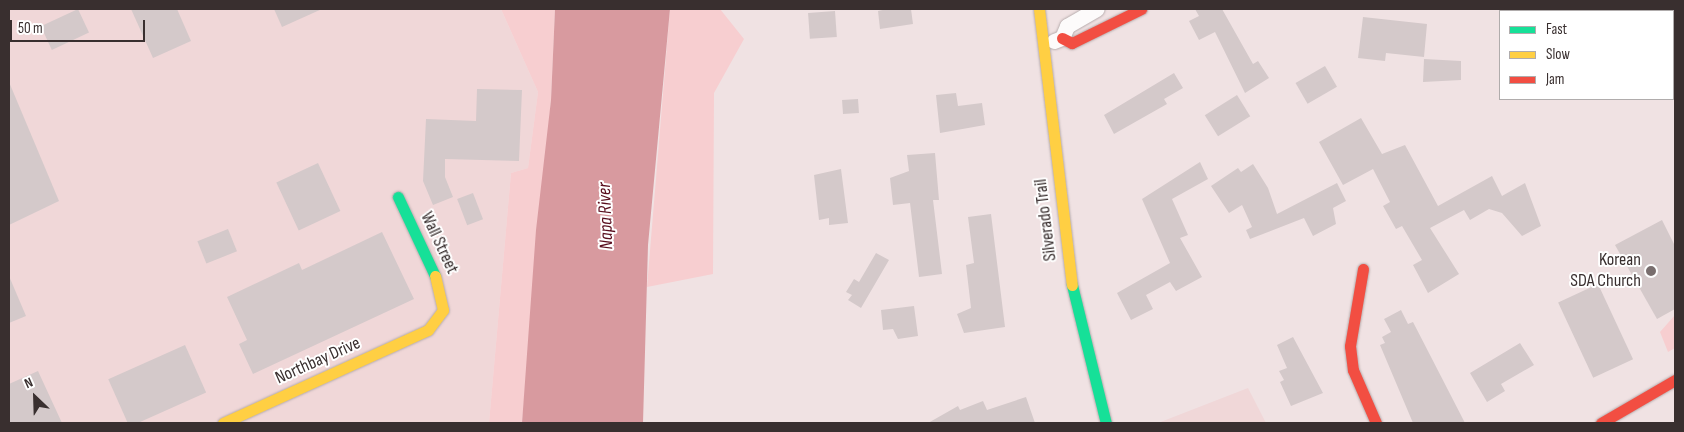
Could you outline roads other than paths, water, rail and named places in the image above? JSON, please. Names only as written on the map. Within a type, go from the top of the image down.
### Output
[{"type":"street","name":"Silverado Trail","points":[[1039,9],[1075,312],[1106,423]]},
{"type":"street","points":[[1062,38],[1067,26],[1097,9]]},
{"type":"street","points":[[1043,42],[1062,38],[1072,43],[1141,9]]},
{"type":"street","name":"Wall Street","points":[[398,197],[440,288],[443,310],[428,330]]},
{"type":"street","points":[[1363,269],[1350,346],[1353,370],[1376,423]]},
{"type":"street","name":"Northbay Drive","points":[[223,423],[428,330]]},
{"type":"street","points":[[1601,423],[1675,380]]},
{"type":"water","name":"Napa River","points":[[555,9],[670,9],[648,245],[643,423],[522,423],[536,230],[551,100]]},
{"type":"place","name":"Korean SDA Church","points":[[1651,271]]}]
